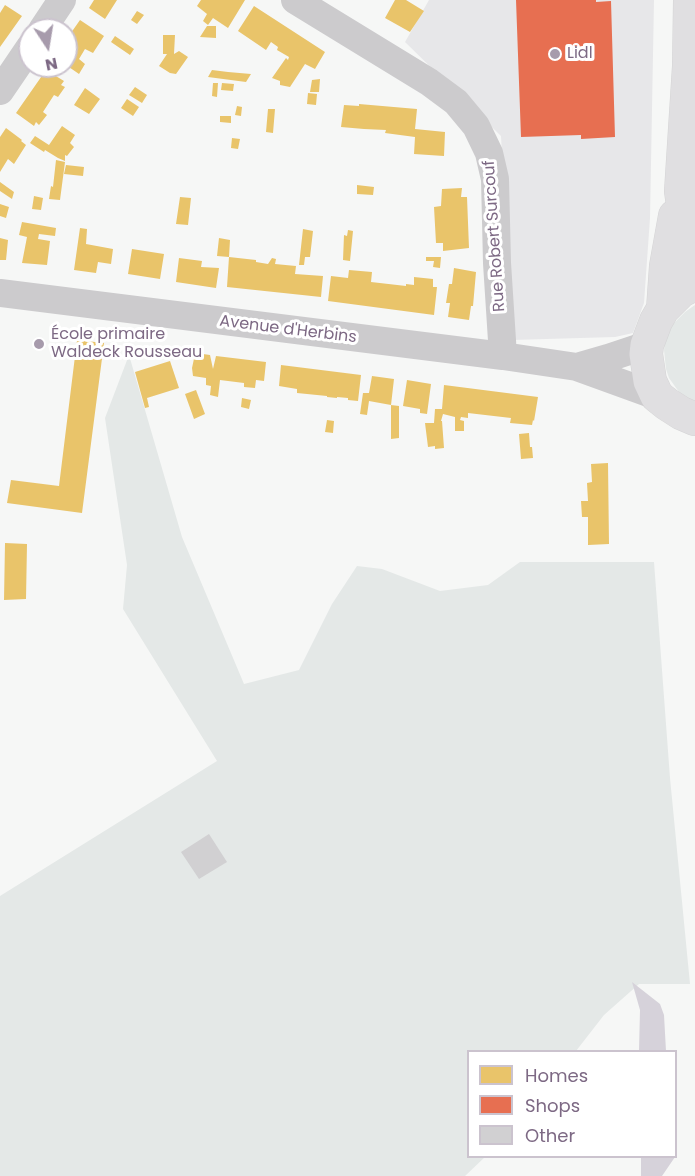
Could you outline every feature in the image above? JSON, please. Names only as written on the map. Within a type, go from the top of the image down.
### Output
[{"type":"main road","points":[[663,309],[666,266],[681,191],[689,66],[690,0]]},
{"type":"main road","points":[[681,191],[690,258],[695,268]]},
{"type":"main road","points":[[695,284],[681,291],[663,309],[656,321],[646,354],[650,381],[657,396],[681,413],[695,419]]},
{"type":"street","points":[[50,18],[62,0]]},
{"type":"street","name":"Rue Robert Surcouf","points":[[295,0],[429,82],[456,102],[476,126],[489,153],[495,178],[497,263],[503,356]]},
{"type":"street","points":[[0,92],[18,65]]},
{"type":"street","name":"Avenue d'Herbins","points":[[0,293],[577,367],[657,396]]},
{"type":"street","name":"Avenue d'Herbins","points":[[577,367],[647,345]]},
{"type":"shaded area","points":[[429,0],[654,0],[650,218],[644,303],[633,333],[615,337],[512,340],[501,136],[405,42]]},
{"type":"shaded area","points":[[695,305],[695,402],[679,392],[669,378],[664,350],[665,340],[672,325]]},
{"type":"shaded area","points":[[129,355],[182,537],[244,684],[299,670],[332,604],[357,566],[382,569],[440,591],[488,585],[520,562],[654,562],[670,778],[690,984],[639,984],[604,1015],[577,1050],[467,1050],[467,1158],[484,1158],[465,1176],[0,1176],[0,896],[217,761],[123,609],[127,565],[105,418]]},
{"type":"shaded area","points":[[632,982],[660,1004],[664,1015],[666,1050],[639,1050],[640,1010]]},
{"type":"shaded area","points":[[641,1158],[674,1158],[662,1176],[641,1176]]},
{"type":"building: Homes","points":[[94,0],[117,0],[105,19],[89,8]]},
{"type":"building: Homes","points":[[201,0],[245,0],[228,28],[213,18],[208,25],[203,21],[207,14],[197,6]]},
{"type":"building: Homes","points":[[395,0],[406,0],[424,11],[410,32],[385,18]]},
{"type":"building: Homes","points":[[5,5],[22,16],[18,18],[18,22],[0,47],[0,13]]},
{"type":"building: Homes","points":[[254,6],[325,52],[315,69],[305,64],[290,87],[280,85],[280,81],[272,78],[289,57],[277,50],[278,47],[271,42],[266,50],[238,31]]},
{"type":"building: Homes","points":[[137,11],[144,15],[137,24],[131,20]]},
{"type":"building: Homes","points":[[80,20],[104,36],[93,53],[85,49],[79,59],[85,64],[79,74],[78,73],[78,23]]},
{"type":"building: Homes","points":[[207,26],[216,26],[216,38],[200,37]]},
{"type":"building: Homes","points":[[163,35],[175,35],[174,54],[179,51],[188,57],[176,74],[159,66],[167,54],[163,54]]},
{"type":"building: Homes","points":[[115,36],[134,49],[130,55],[111,42]]},
{"type":"building: Homes","points":[[212,70],[251,74],[246,82],[208,77]]},
{"type":"building: Homes","points":[[40,78],[59,78],[64,81],[61,85],[65,87],[58,97],[54,95],[43,112],[47,115],[39,125],[36,122],[34,126],[16,113]]},
{"type":"building: Homes","points":[[320,79],[319,92],[310,92],[312,80]]},
{"type":"building: Homes","points":[[213,83],[218,83],[217,97],[212,96]]},
{"type":"building: Homes","points":[[222,83],[234,84],[233,91],[221,90]]},
{"type":"building: Homes","points":[[135,87],[147,95],[142,103],[129,95]]},
{"type":"building: Homes","points":[[85,88],[100,99],[89,114],[74,105]]},
{"type":"building: Homes","points":[[308,93],[317,94],[316,105],[307,104]]},
{"type":"building: Homes","points":[[127,99],[139,107],[133,116],[121,108]]},
{"type":"building: Homes","points":[[359,104],[417,109],[415,129],[445,132],[444,156],[414,154],[415,137],[385,133],[386,130],[341,127],[344,105],[359,106]]},
{"type":"building: Homes","points":[[237,106],[242,107],[241,116],[235,115]]},
{"type":"building: Homes","points":[[268,109],[275,109],[273,133],[266,132]]},
{"type":"building: Homes","points":[[220,116],[231,116],[231,123],[220,122]]},
{"type":"building: Homes","points":[[62,126],[75,135],[70,143],[74,147],[67,156],[65,155],[65,161],[30,143],[35,136],[49,145]]},
{"type":"building: Homes","points":[[6,128],[26,145],[14,164],[8,159],[0,172],[0,137]]},
{"type":"building: Homes","points":[[232,138],[240,139],[238,149],[231,148]]},
{"type":"building: Homes","points":[[56,160],[65,162],[60,200],[49,199],[51,186],[53,187]]},
{"type":"building: Homes","points":[[66,165],[84,167],[83,176],[64,174]]},
{"type":"building: Homes","points":[[0,182],[14,192],[12,199],[0,191]]},
{"type":"building: Homes","points":[[357,185],[374,187],[373,195],[357,194]]},
{"type":"building: Homes","points":[[462,188],[461,197],[467,197],[469,248],[443,251],[443,243],[436,243],[434,207],[441,206],[442,189]]},
{"type":"building: Homes","points":[[34,196],[43,198],[41,210],[32,209]]},
{"type":"building: Homes","points":[[180,197],[191,198],[188,225],[176,224]]},
{"type":"building: Homes","points":[[0,204],[9,207],[6,218],[0,216]]},
{"type":"building: Homes","points":[[22,222],[56,228],[55,236],[39,234],[38,239],[50,241],[47,265],[22,263],[27,237],[19,235]]},
{"type":"building: Homes","points":[[80,228],[87,229],[86,244],[113,249],[111,264],[98,262],[96,273],[74,270]]},
{"type":"building: Homes","points":[[303,229],[313,231],[310,257],[305,257],[304,265],[299,265]]},
{"type":"building: Homes","points":[[348,230],[353,231],[350,261],[343,260],[344,235],[347,236]]},
{"type":"building: Homes","points":[[0,238],[8,240],[6,260],[0,260]]},
{"type":"building: Homes","points":[[219,238],[230,240],[229,257],[217,256]]},
{"type":"building: Homes","points":[[132,249],[164,254],[160,279],[128,274]]},
{"type":"building: Homes","points":[[229,257],[256,260],[256,262],[268,264],[272,258],[276,259],[275,264],[296,266],[295,274],[323,276],[321,297],[227,287]]},
{"type":"building: Homes","points":[[426,257],[441,257],[440,268],[433,267],[434,261],[426,261]]},
{"type":"building: Homes","points":[[179,258],[202,261],[201,267],[219,268],[216,288],[176,282]]},
{"type":"building: Homes","points":[[454,268],[476,272],[473,306],[471,306],[469,320],[448,317],[450,303],[446,303]]},
{"type":"building: Homes","points":[[349,270],[372,272],[371,282],[406,286],[406,284],[414,285],[414,277],[433,279],[433,287],[437,287],[434,315],[328,301],[331,276],[348,278]]},
{"type":"building: Homes","points":[[77,340],[104,343],[82,513],[7,503],[11,480],[59,486]]},
{"type":"building: Homes","points":[[195,354],[210,355],[213,369],[216,356],[266,362],[264,381],[256,380],[255,388],[244,387],[244,383],[220,380],[218,397],[210,395],[211,386],[206,385],[206,378],[193,376]]},
{"type":"building: Homes","points":[[170,361],[179,388],[147,398],[149,407],[145,408],[135,372]]},
{"type":"building: Homes","points":[[281,365],[361,375],[358,401],[297,393],[297,389],[279,386]]},
{"type":"building: Homes","points":[[372,376],[394,379],[391,405],[369,401],[367,415],[360,414],[363,393],[369,393]]},
{"type":"building: Homes","points":[[407,380],[431,384],[427,414],[420,413],[420,409],[403,406]]},
{"type":"building: Homes","points":[[444,385],[538,397],[534,421],[532,425],[510,423],[511,418],[468,413],[468,418],[461,417],[460,420],[464,421],[464,431],[455,431],[455,417],[443,414],[441,421],[444,448],[428,447],[425,423],[434,423],[435,409],[442,409]]},
{"type":"building: Homes","points":[[196,390],[205,414],[194,419],[185,394]]},
{"type":"building: Homes","points":[[242,398],[251,400],[249,409],[241,407]]},
{"type":"building: Homes","points":[[391,405],[399,406],[399,438],[391,439]]},
{"type":"building: Homes","points":[[327,420],[334,421],[333,433],[325,432]]},
{"type":"building: Homes","points":[[529,433],[533,458],[521,459],[519,434]]},
{"type":"building: Homes","points":[[608,463],[609,544],[588,545],[588,517],[582,517],[581,501],[588,501],[587,483],[592,482],[591,464]]},
{"type":"building: Homes","points":[[5,543],[27,544],[26,599],[4,600]]},
{"type":"building: Shops","points":[[516,0],[611,1],[615,137],[581,139],[581,135],[521,137]]},
{"type":"building: Other","points":[[209,834],[227,862],[199,879],[181,852]]},
{"type":"place","name":"Lidl","points":[[555,54]]},
{"type":"place","name":"École primaire Waldeck Rousseau","points":[[39,344]]}]
